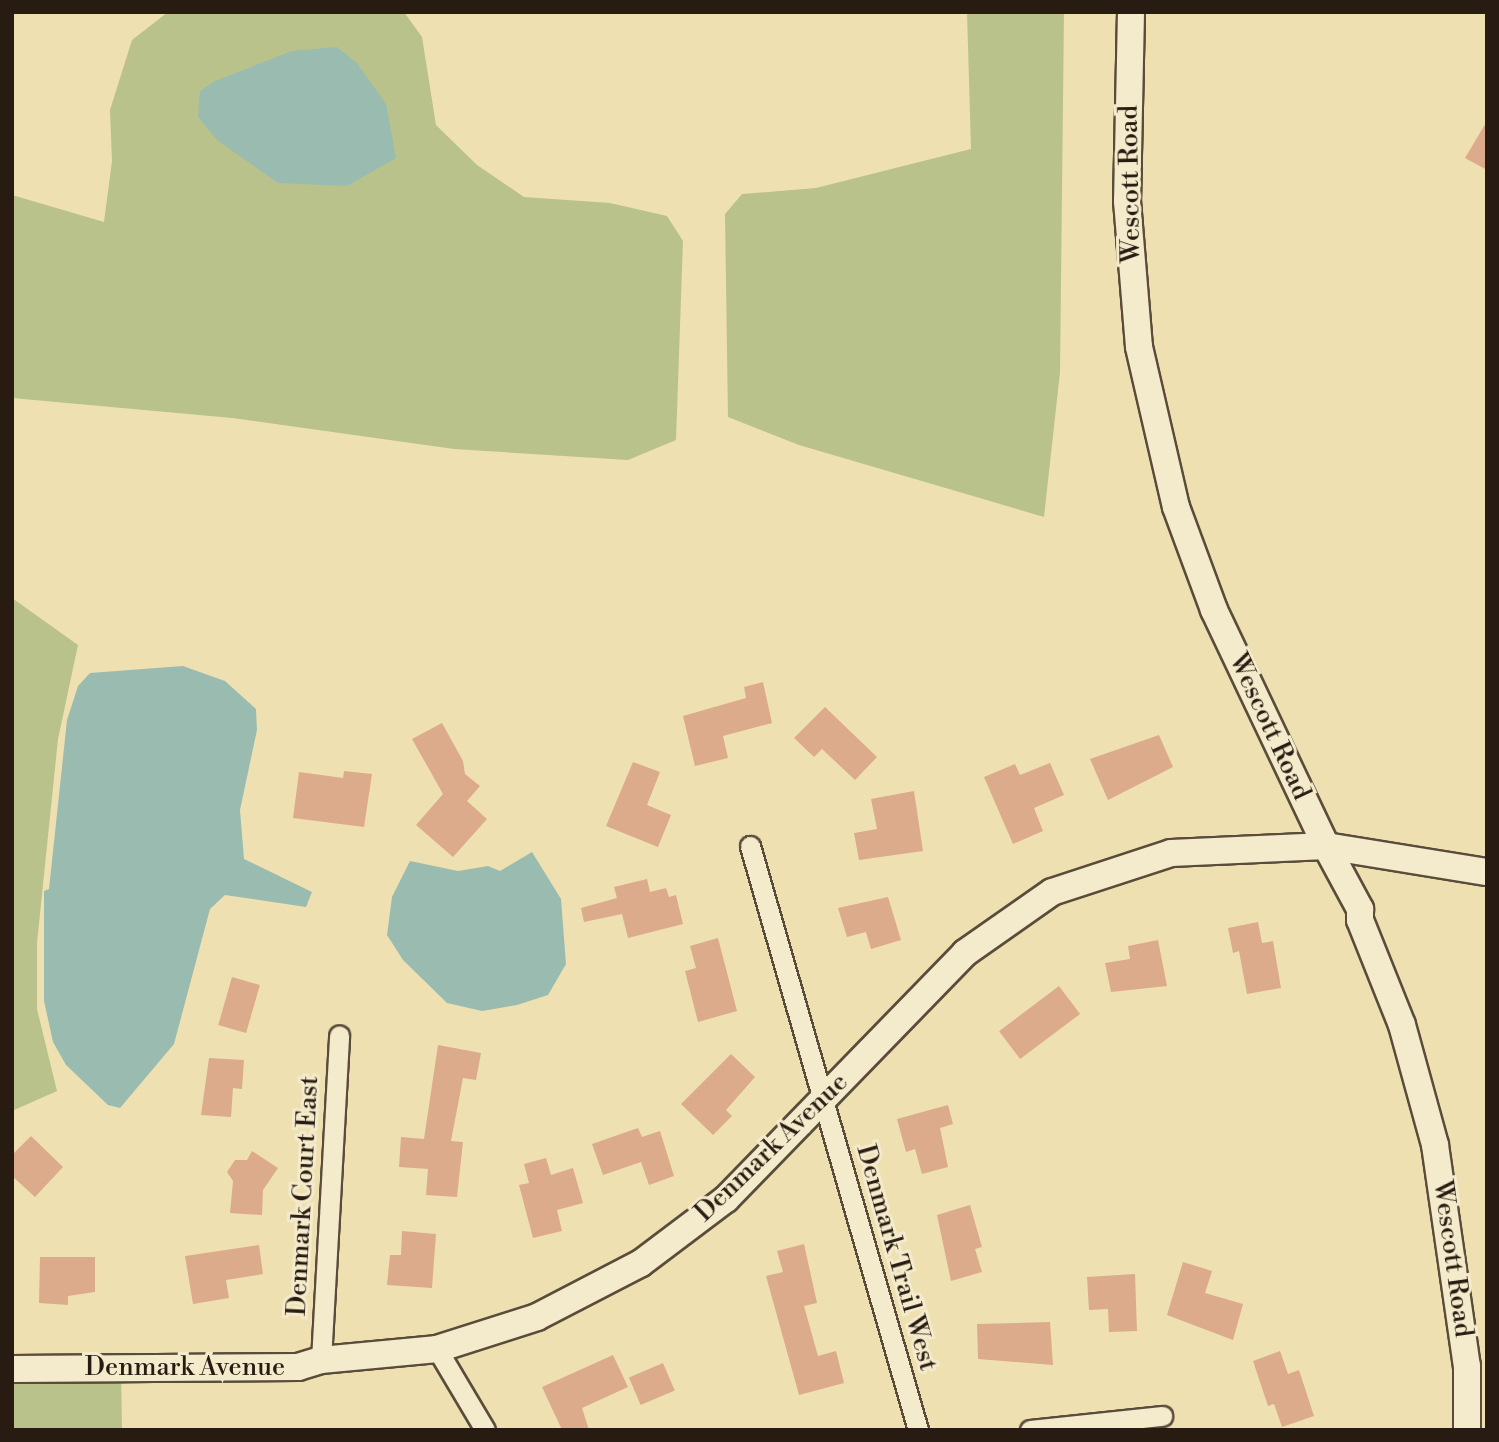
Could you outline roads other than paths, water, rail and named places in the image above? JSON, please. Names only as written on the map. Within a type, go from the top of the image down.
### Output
[{"type":"street","name":"Wescott Road","points":[[1131,12],[1127,201],[1139,347],[1176,507],[1214,610],[1325,846],[1360,909],[1360,920],[1402,1025],[1435,1145],[1467,1366],[1467,1430]]},
{"type":"street","name":"Denmark Trail West","points":[[750,846],[918,1430]]},
{"type":"street","name":"Denmark Avenue","points":[[12,1370],[298,1367],[321,1360],[437,1349],[537,1317],[641,1263],[726,1199],[965,953],[1052,892],[1171,853],[1325,846],[1487,872]]},
{"type":"street","name":"Denmark Court East","points":[[321,1360],[340,1035]]},
{"type":"street","points":[[437,1349],[485,1430]]},
{"type":"street","points":[[1030,1430],[1162,1416]]},
{"type":"water","points":[[337,47],[357,63],[386,104],[396,158],[347,186],[278,183],[217,140],[198,117],[200,91],[215,81],[292,51]]},
{"type":"water","points":[[183,666],[225,681],[256,709],[257,730],[240,810],[244,859],[312,892],[306,907],[225,895],[210,909],[174,1044],[120,1108],[108,1105],[66,1065],[53,1042],[44,1001],[44,891],[49,889],[67,720],[78,686],[90,673]]},
{"type":"water","points":[[532,852],[561,899],[566,964],[548,995],[517,1005],[482,1011],[447,1003],[403,960],[387,935],[392,897],[410,861],[458,871],[488,866],[500,871]]}]
